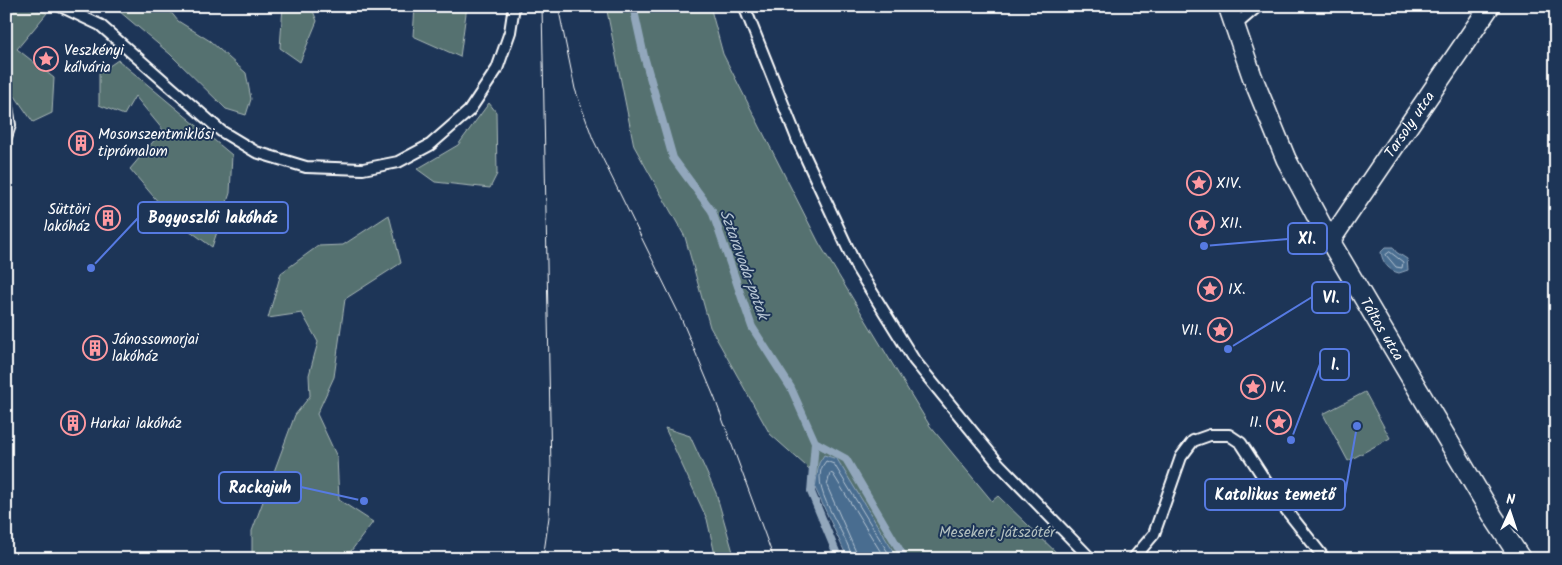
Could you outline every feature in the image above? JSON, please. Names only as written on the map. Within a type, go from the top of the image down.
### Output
[{"type":"street","name":"Táltos utca","points":[[1228,6],[1252,76],[1286,159],[1330,241],[1494,518],[1521,559]]},
{"type":"street","name":"Tarsoly utca","points":[[1330,241],[1490,6]]},
{"type":"lane","points":[[60,6],[100,25],[221,130],[256,152],[306,167],[363,169],[398,162],[430,145],[468,111],[497,69],[510,32],[514,6]]},
{"type":"lane","points":[[744,6],[798,141],[857,268],[914,360],[998,463],[1090,559]]},
{"type":"lane","points":[[1236,25],[1258,6]]},
{"type":"lane","points":[[6,100],[10,125],[6,137]]},
{"type":"lane","points":[[1133,559],[1154,534],[1181,457],[1193,441],[1210,435],[1229,435],[1241,443],[1276,497],[1325,559]]},
{"type":"green space","points":[[6,6],[23,6],[47,13],[17,49],[54,78],[52,113],[33,122],[8,86],[6,80]]},
{"type":"green space","points":[[113,6],[166,6],[178,21],[210,41],[246,73],[251,99],[246,115],[226,109],[170,54]]},
{"type":"green space","points":[[283,6],[311,6],[317,21],[300,62],[280,48]]},
{"type":"green space","points":[[415,6],[467,6],[460,57],[413,36]]},
{"type":"green space","name":"Mesekert játszótér","points":[[606,6],[710,6],[723,54],[819,243],[930,426],[992,501],[998,496],[1063,559],[857,559],[833,490],[770,434],[710,327],[685,237],[634,146]]},
{"type":"green space","points":[[118,60],[232,155],[230,193],[212,247],[171,217],[130,169],[163,130],[135,96],[124,115],[99,105],[99,73]]},
{"type":"green space","points":[[489,103],[496,112],[497,174],[490,188],[435,182],[417,169],[458,145]]},
{"type":"green space","points":[[389,215],[401,263],[345,299],[334,377],[317,414],[337,457],[339,500],[373,522],[345,559],[252,559],[252,531],[295,415],[310,396],[309,375],[318,342],[302,313],[268,318],[281,273],[318,246],[343,245]]},
{"type":"green space","points":[[1365,392],[1390,438],[1348,461],[1323,414]]},
{"type":"green space","points":[[665,428],[690,436],[716,493],[735,559],[716,559],[707,519]]},
{"type":"water","points":[[1386,247],[1393,247],[1396,252],[1407,259],[1408,270],[1399,273],[1387,266],[1381,252]]},
{"type":"water","points":[[824,455],[837,459],[898,559],[848,559],[815,488],[819,463]]},
{"type":"waterway","name":"Sztaravoda-patak","points":[[633,6],[644,56],[673,158],[712,211],[752,327],[791,388],[815,442],[846,459],[905,559]]},
{"type":"waterway","points":[[815,442],[811,492],[839,559]]},
{"type":"tram line","points":[[542,6],[551,470],[549,517],[543,559]]},
{"type":"tram line","points":[[558,6],[575,89],[593,139],[681,318],[715,399],[774,559]]},
{"type":"place","name":"Veszkényi kálvária","points":[[46,59]]},
{"type":"place","name":"Mosonszentmiklósi tiprómalom","points":[[81,143]]},
{"type":"place","name":"XIV.","points":[[1199,183]]},
{"type":"place","name":"Süttöri lakóház","points":[[108,218]]},
{"type":"place","name":"XII.","points":[[1202,223]]},
{"type":"place","name":"XI.","points":[[1204,246]]},
{"type":"place","name":"Bogyoszlói lakóház","points":[[91,268]]},
{"type":"place","name":"IX.","points":[[1210,289]]},
{"type":"place","name":"VII.","points":[[1220,330]]},
{"type":"place","name":"Jánossomorjai lakóház","points":[[95,348]]},
{"type":"place","name":"VI.","points":[[1228,349]]},
{"type":"place","name":"IV.","points":[[1253,387]]},
{"type":"place","name":"II.","points":[[1279,422]]},
{"type":"place","name":"Harkai lakóház","points":[[73,423]]},
{"type":"place","name":"Katolikus temető","points":[[1357,426]]},
{"type":"place","name":"I.","points":[[1291,440]]},
{"type":"place","name":"Rackajuh","points":[[364,501]]}]
